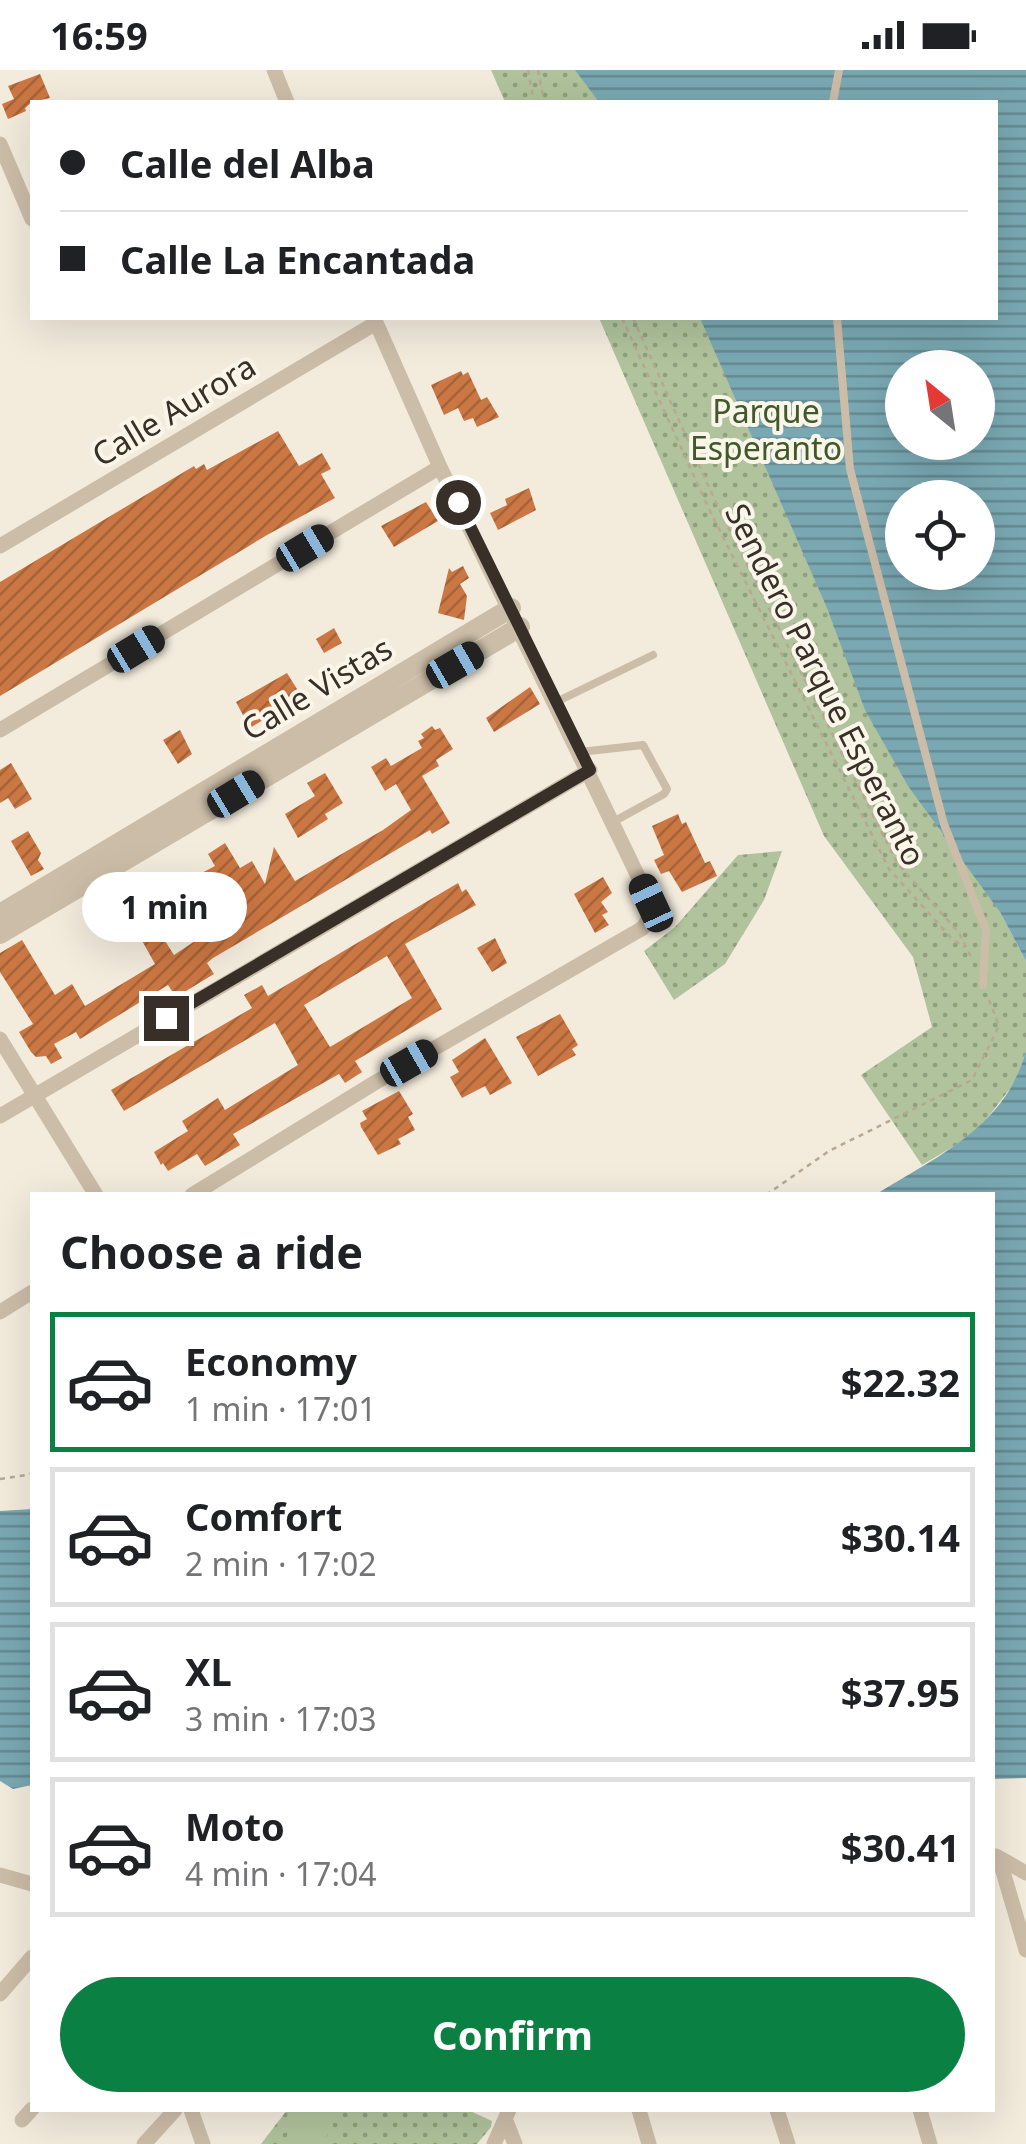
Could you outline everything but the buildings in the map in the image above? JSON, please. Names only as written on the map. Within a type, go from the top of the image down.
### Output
[{"type":"street","points":[[274,70],[286,100]]},
{"type":"street","points":[[0,144],[30,214]]},
{"type":"street","points":[[197,1192],[376,1082],[642,928],[650,916],[651,903],[590,770],[440,467],[375,320]]},
{"type":"street","name":"Calle Aurora","points":[[0,546],[375,320]]},
{"type":"street","points":[[0,730],[440,467]]},
{"type":"street","name":"Calle Vistas","points":[[0,914],[142,839],[515,618]]},
{"type":"street","points":[[0,1116],[590,770]]},
{"type":"street","name":"Calle Vistas","points":[[0,934],[142,839]]},
{"type":"street","points":[[0,1039],[94,1192]]},
{"type":"street","points":[[0,1312],[30,1293]]},
{"type":"street","points":[[996,1856],[1026,1873]]},
{"type":"street","points":[[996,1856],[1026,1950]]},
{"type":"street","points":[[0,1875],[30,1883]]},
{"type":"street","points":[[0,1994],[30,1960]]},
{"type":"street","points":[[144,2144],[173,2112]]},
{"type":"street","points":[[193,2112],[203,2144]]},
{"type":"street","points":[[639,2112],[649,2144]]},
{"type":"street","points":[[778,2112],[788,2144]]},
{"type":"street","points":[[921,2112],[930,2144]]},
{"type":"street","points":[[494,2144],[508,2116]]},
{"type":"street","points":[[508,2116],[515,2144]]},
{"type":"lane","points":[[832,100],[839,70]]},
{"type":"lane","points":[[837,320],[850,469],[944,824],[986,930],[983,984]]},
{"type":"lane","points":[[556,702],[653,655]]},
{"type":"lane","points":[[580,752],[644,745],[666,789],[664,794],[613,822]]},
{"type":"path","points":[[528,70],[534,100]]},
{"type":"path","points":[[538,70],[544,100]]},
{"type":"path","name":"Sendero Parque Esperanto","points":[[623,320],[709,509],[889,869],[952,940],[966,948]]},
{"type":"path","name":"Sendero Parque Esperanto","points":[[634,320],[717,505],[896,863],[959,934],[966,948]]},
{"type":"path","points":[[770,1192],[829,1151],[972,1080],[1000,1026],[966,948]]},
{"type":"path","points":[[0,1479],[30,1474]]},
{"type":"green space","points":[[491,70],[875,70],[875,100],[504,100]]},
{"type":"green space","name":"Parque Esperanto","points":[[600,320],[874,320],[885,418],[885,460],[890,460],[892,480],[885,480],[885,590],[907,590],[1000,912],[1026,961],[1026,1051],[1018,1078],[976,1133],[922,1165],[861,1075],[932,1027],[913,957],[824,836]]},
{"type":"green space","points":[[782,851],[764,900],[725,964],[674,1000],[644,951],[675,927],[738,855]]},
{"type":"green space","points":[[285,2112],[472,2112],[492,2121],[477,2144],[261,2144]]},
{"type":"green space","points":[[298,2112],[338,2112],[323,2144],[283,2144]]},
{"type":"water","points":[[575,70],[1026,70],[1026,961],[1000,912],[908,786],[865,710],[827,608],[701,320],[998,320],[998,100],[598,100]]},
{"type":"water","points":[[1026,1051],[1026,1778],[995,1779],[995,1192],[880,1192],[966,1137],[1002,1100]]},
{"type":"water","points":[[30,1509],[30,1785],[13,1789],[0,1781],[0,1511]]},
{"type":"route","points":[[166,1018],[590,770],[458,502]]}]
